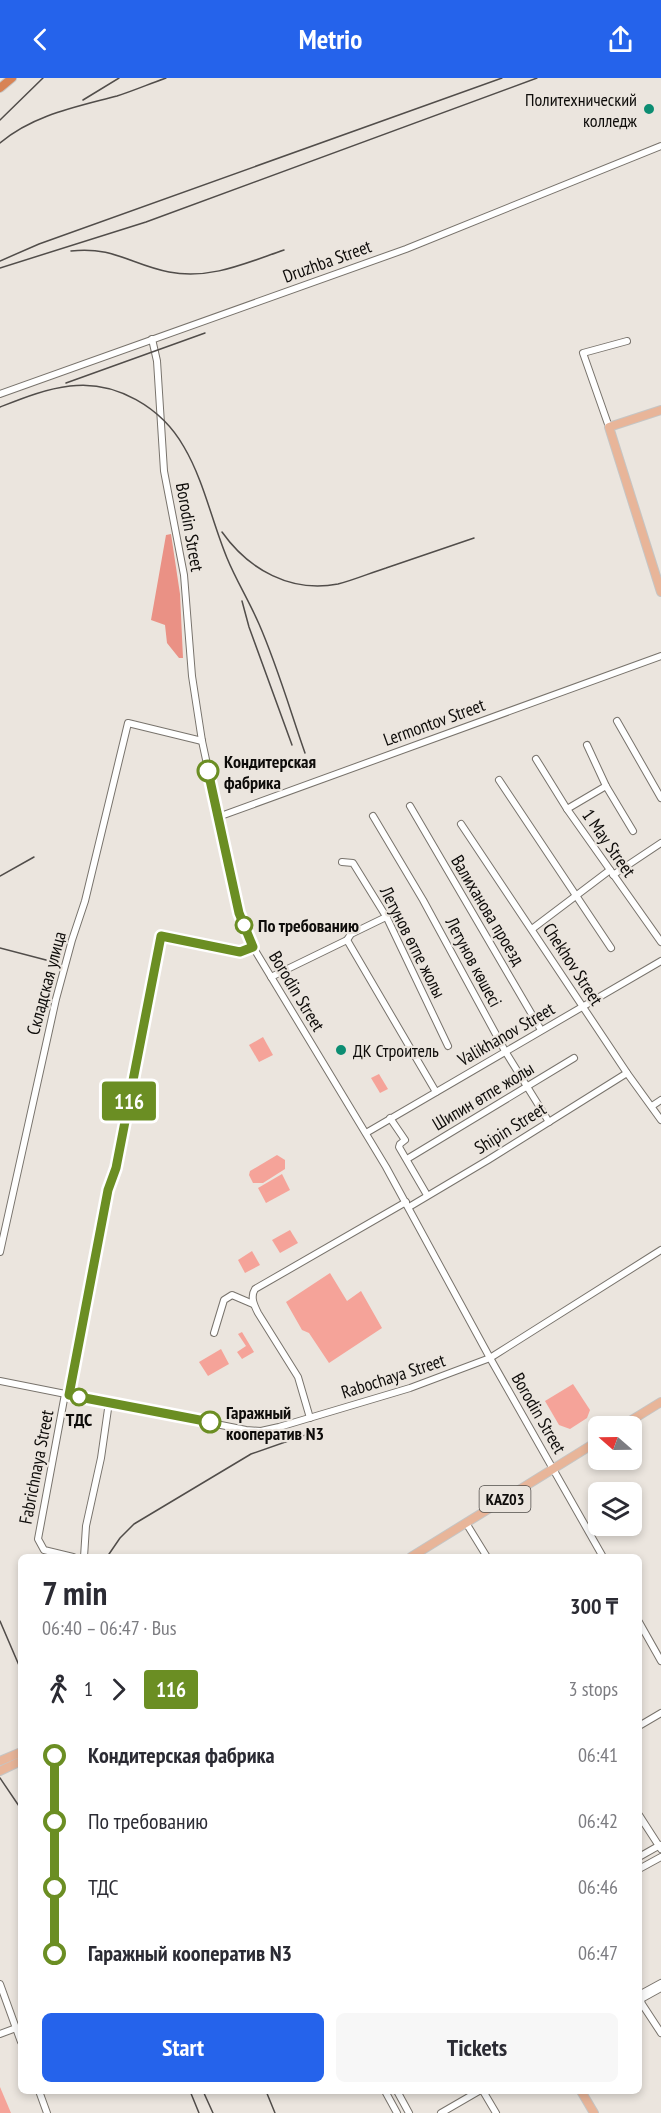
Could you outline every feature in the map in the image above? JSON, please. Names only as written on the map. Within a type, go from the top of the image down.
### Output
[{"type":"highway","points":[[0,88],[12,78]]},
{"type":"main road","points":[[661,410],[609,428],[661,592]]},
{"type":"main road","points":[[638,1416],[661,1402]]},
{"type":"main road","name":"KАZ03","points":[[416,1554],[588,1447]]},
{"type":"main road","points":[[0,1761],[18,1753]]},
{"type":"main road","points":[[0,1771],[18,1762]]},
{"type":"main road","points":[[583,2094],[594,2113]]},
{"type":"street","name":"Druzhba Street","points":[[0,394],[406,249],[661,146]]},
{"type":"street","name":"Borodin Street","points":[[152,339],[157,361],[164,471],[184,575],[192,676],[202,741],[239,913],[253,947],[366,1133],[601,1554]]},
{"type":"street","points":[[609,428],[583,353],[627,341]]},
{"type":"street","name":"Lermontov Street","points":[[218,817],[661,656]]},
{"type":"street","points":[[617,721],[661,798]]},
{"type":"street","name":"Складская улица","points":[[0,1251],[56,999],[95,862],[128,723],[202,741]]},
{"type":"street","points":[[587,745],[606,786],[633,831]]},
{"type":"street","name":"1 May Street","points":[[536,759],[567,809],[661,942]]},
{"type":"street","points":[[499,780],[611,948]]},
{"type":"street","points":[[567,809],[606,786]]},
{"type":"street","name":"Валиханова проезд","points":[[410,806],[542,1030]]},
{"type":"street","name":"Летунов көшесі","points":[[373,816],[423,900],[505,1051],[549,1122]]},
{"type":"street","name":"Chekhov Street","points":[[461,824],[627,1073],[661,1120]]},
{"type":"street","points":[[532,929],[612,873],[661,843]]},
{"type":"street","name":"Летунов өтпе жолы","points":[[342,862],[353,863],[386,917],[448,1046]]},
{"type":"street","points":[[271,977],[347,940],[351,934],[386,917]]},
{"type":"street","name":"Fabrichnaya Street","points":[[61,1554],[44,1550],[38,1539],[108,1190],[116,1168],[161,936],[240,952],[253,947]]},
{"type":"street","points":[[347,940],[436,1092]]},
{"type":"street","name":"Valikhanov Street","points":[[366,1133],[661,961]]},
{"type":"street","name":"Шипин өтпе жолы","points":[[406,1159],[574,1058]]},
{"type":"street","name":"Shipin Street","points":[[252,1294],[255,1289],[470,1172],[627,1073]]},
{"type":"street","points":[[651,1106],[661,1100]]},
{"type":"street","points":[[390,1118],[405,1140],[399,1145],[428,1195]]},
{"type":"street","name":"Rabochaya Street","points":[[0,1381],[246,1430],[261,1431],[410,1388],[490,1358],[661,1250]]},
{"type":"street","points":[[214,1333],[224,1300],[232,1295],[252,1294],[254,1304],[298,1377],[310,1418]]},
{"type":"street","points":[[232,1295],[254,1304]]},
{"type":"street","points":[[84,1554],[86,1526],[102,1451],[109,1402]]},
{"type":"street","points":[[466,1523],[485,1554]]},
{"type":"street","points":[[642,1627],[661,1661]]},
{"type":"street","points":[[642,1724],[661,1713]]},
{"type":"street","points":[[642,1820],[660,1847],[642,1856]]},
{"type":"street","points":[[642,1867],[661,1857]]},
{"type":"street","points":[[642,1997],[661,1983]]},
{"type":"street","points":[[0,1984],[18,2034]]},
{"type":"street","points":[[642,1997],[661,1988]]},
{"type":"street","points":[[642,2001],[661,2033]]},
{"type":"street","points":[[0,2034],[16,2028]]},
{"type":"street","points":[[40,2094],[47,2113]]},
{"type":"street","points":[[387,2094],[397,2113]]},
{"type":"street","points":[[399,2094],[410,2113]]},
{"type":"street","points":[[441,2113],[476,2094]]},
{"type":"street","points":[[483,2094],[496,2113]]},
{"type":"shaded area","points":[[171,534],[180,594],[183,658],[179,658],[167,643],[165,625],[151,620],[166,535]]},
{"type":"shaded area","points":[[263,1037],[273,1055],[259,1062],[249,1045]]},
{"type":"shaded area","points":[[379,1074],[388,1089],[380,1093],[371,1078]]},
{"type":"shaded area","points":[[277,1155],[285,1160],[285,1169],[263,1183],[253,1183],[249,1175],[250,1171]]},
{"type":"shaded area","points":[[282,1174],[290,1190],[266,1203],[258,1188]]},
{"type":"shaded area","points":[[290,1230],[298,1243],[280,1253],[272,1240]]},
{"type":"shaded area","points":[[252,1251],[260,1265],[245,1273],[238,1260]]},
{"type":"shaded area","points":[[330,1273],[347,1301],[361,1291],[382,1328],[329,1363],[309,1333],[302,1330],[286,1302]]},
{"type":"shaded area","points":[[242,1332],[254,1352],[242,1359],[237,1352],[246,1346],[238,1334]]},
{"type":"shaded area","points":[[221,1349],[229,1364],[208,1376],[199,1362]]},
{"type":"shaded area","points":[[573,1384],[590,1410],[587,1418],[570,1429],[559,1425],[545,1401]]},
{"type":"shaded area","points":[[0,2087],[11,2113],[0,2113]]},
{"type":"railway","points":[[0,120],[43,78]]},
{"type":"railway","points":[[83,100],[119,78]]},
{"type":"railway","points":[[0,143],[26,125],[41,119],[71,108],[117,96],[166,78]]},
{"type":"railway","points":[[0,261],[39,244],[502,78]]},
{"type":"railway","points":[[0,268],[146,222],[537,78]]},
{"type":"railway","points":[[71,251],[99,251],[169,272],[199,274],[228,269],[284,250]]},
{"type":"railway","points":[[66,383],[205,333]]},
{"type":"railway","points":[[0,407],[61,387],[87,385],[120,392],[136,400],[150,409],[175,433],[191,460],[227,558],[266,640],[305,753]]},
{"type":"railway","points":[[222,532],[245,557],[272,576],[288,582],[321,586],[350,581],[474,538]]},
{"type":"railway","points":[[242,601],[249,627],[292,745]]},
{"type":"railway","points":[[0,876],[34,857]]},
{"type":"railway","points":[[0,948],[46,960]]},
{"type":"railway","points":[[109,1554],[120,1538],[134,1524],[251,1454],[314,1432]]},
{"type":"railway","points":[[0,1621],[18,1663]]},
{"type":"railway","points":[[0,1778],[18,1805]]},
{"type":"railway","points":[[191,2094],[199,2113]]},
{"type":"railway","points":[[204,2094],[213,2113]]},
{"type":"railway","points":[[267,2094],[275,2113]]},
{"type":"bus line","name":"116","points":[[208,771],[239,913],[253,947],[240,952],[161,936],[116,1168],[108,1190],[69,1395],[210,1422]]},
{"type":"place","name":"Политехнический колледж","points":[[649,109]]},
{"type":"place","name":"Кондитерская фабрика","points":[[208,771]]},
{"type":"place","name":"По требованию","points":[[244,925]]},
{"type":"place","name":"ДК Строитель","points":[[341,1050]]},
{"type":"place","name":"ТДС","points":[[79,1397]]},
{"type":"place","name":"Гаражный кооператив N3","points":[[210,1422]]}]
